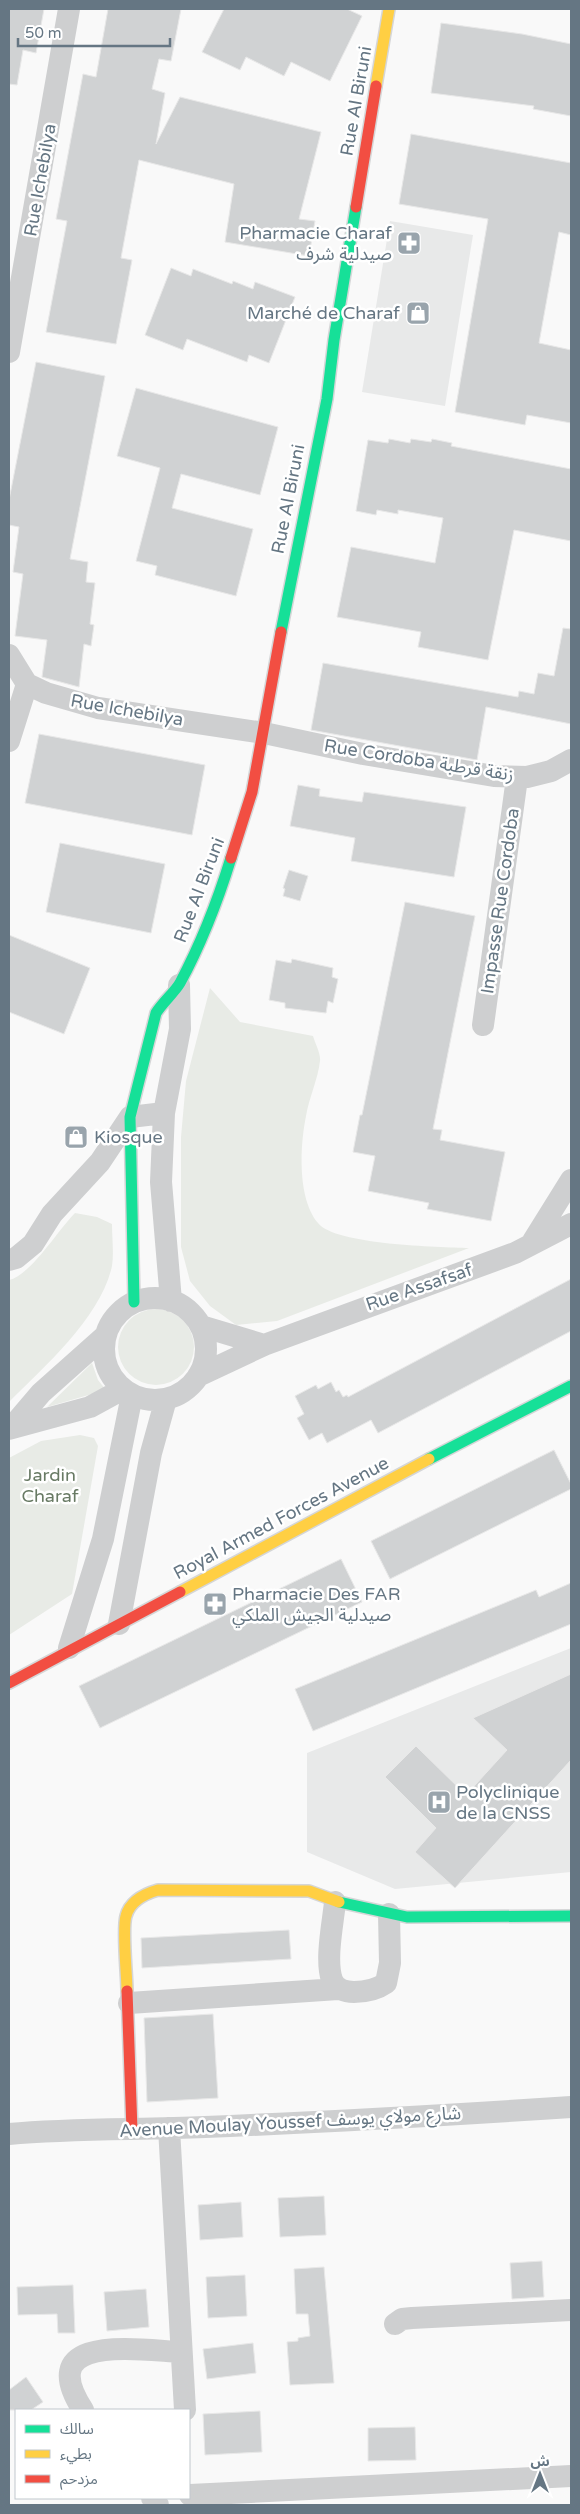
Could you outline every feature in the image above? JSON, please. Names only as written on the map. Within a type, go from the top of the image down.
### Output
[{"type":"street","name":"Rue Ichebilya","points":[[9,352],[69,9]]},
{"type":"street","name":"Rue Al Biruni","points":[[134,1302],[130,1117],[156,1013],[164,1000],[179,985],[220,893],[252,792],[302,518],[327,399],[336,330],[389,9]]},
{"type":"street","points":[[9,655],[27,684],[9,741]]},
{"type":"street","name":"Rue Ichebilya","points":[[27,684],[69,701],[98,708],[264,733]]},
{"type":"street","name":"Rue Cordoba زنقة قرطبة","points":[[264,733],[383,757],[494,776],[517,778],[551,771],[571,760]]},
{"type":"street","name":"Impasse Rue Cordoba","points":[[483,1025],[517,778]]},
{"type":"street","points":[[171,1300],[162,1182],[164,1113],[180,1029],[179,985]]},
{"type":"street","points":[[9,1260],[16,1258],[33,1244],[52,1214],[100,1162],[130,1117],[164,1113]]},
{"type":"street","points":[[533,1242],[571,1180]]},
{"type":"street","name":"Rue Assafsaf","points":[[198,1376],[264,1345],[515,1254],[533,1242],[571,1224]]},
{"type":"street","points":[[10,1428],[41,1393],[105,1336],[116,1316],[134,1302],[152,1298],[171,1300],[183,1306],[200,1326],[206,1342],[205,1360],[198,1376],[184,1391],[166,1399],[148,1400],[128,1392],[110,1374],[104,1356],[105,1336]]},
{"type":"street","points":[[200,1326],[264,1345]]},
{"type":"street","name":"Royal Armed Forces Avenue","points":[[9,1684],[69,1648],[120,1624],[408,1469],[571,1386]]},
{"type":"street","points":[[10,1428],[90,1407],[128,1392]]},
{"type":"street","points":[[69,1648],[103,1539],[128,1392]]},
{"type":"street","points":[[120,1624],[149,1462],[166,1399]]},
{"type":"street","points":[[132,2130],[125,1917],[129,1907],[145,1893],[158,1890],[299,1890],[308,1891],[335,1902],[389,1914],[431,1918],[571,1916]]},
{"type":"street","points":[[335,1902],[330,1962],[332,1981],[338,1989]]},
{"type":"street","points":[[129,2003],[338,1989],[350,1992],[378,1989],[386,1983],[390,1963],[389,1914]]},
{"type":"street","name":"Avenue Moulay Youssef شارع مولاي يوسف","points":[[9,2134],[51,2130],[132,2130],[368,2120],[571,2107]]},
{"type":"street","points":[[169,2128],[184,2409]]},
{"type":"street","points":[[395,2324],[402,2319],[412,2318],[571,2310]]},
{"type":"street","points":[[82,2409],[71,2390],[68,2377],[69,2367],[84,2354],[95,2350],[121,2349],[181,2352]]},
{"type":"street","points":[[190,2492],[571,2476]]},
{"type":"shaded area","name":"Marché de Charaf","points":[[390,221],[473,235],[445,406],[362,392]]},
{"type":"shaded area","name":"Polyclinique de la CNSS","points":[[571,1648],[571,1872],[395,1889],[307,1852],[307,1753]]},
{"type":"green space","points":[[210,988],[240,1022],[313,1036],[320,1061],[307,1109],[302,1142],[302,1171],[306,1200],[318,1223],[328,1230],[366,1240],[469,1248],[277,1321],[236,1325],[210,1306],[190,1281],[181,1247],[181,1137],[186,1081]]},
{"type":"green space","points":[[75,1213],[97,1217],[112,1224],[113,1261],[106,1285],[96,1304],[70,1340],[9,1402],[9,1280],[26,1270],[35,1261]]},
{"type":"green space","points":[[149,1309],[163,1309],[177,1315],[188,1326],[194,1340],[191,1362],[183,1374],[163,1385],[149,1385],[135,1379],[124,1368],[118,1354],[118,1340],[124,1326],[135,1315]]},
{"type":"green space","points":[[92,1363],[98,1380],[106,1390],[47,1407]]},
{"type":"green space","name":"Jardin Charaf","points":[[80,1435],[94,1438],[98,1446],[72,1594],[9,1635],[9,1458],[41,1441]]},
{"type":"building","points":[[9,9],[44,9],[36,53],[23,50],[17,85],[9,84]]},
{"type":"building","points":[[108,9],[181,9],[171,61],[159,59],[152,89],[165,93],[156,144],[180,97],[321,132],[299,219],[315,221],[309,256],[225,242],[234,184],[139,160],[121,258],[132,260],[116,344],[46,332],[67,221],[56,219],[83,74],[96,77]]},
{"type":"building","points":[[224,9],[347,9],[362,16],[330,81],[291,62],[284,76],[246,57],[240,70],[202,52]]},
{"type":"building","points":[[441,23],[522,34],[571,44],[571,116],[533,109],[534,106],[431,93]]},
{"type":"building","points":[[411,134],[571,163],[571,235],[559,232],[539,343],[571,350],[571,423],[527,415],[525,425],[455,412],[488,219],[399,204]]},
{"type":"building","points":[[171,268],[191,276],[193,269],[232,284],[233,281],[253,289],[255,282],[295,297],[269,363],[249,355],[247,362],[187,339],[183,350],[145,335]]},
{"type":"building","points":[[36,362],[105,376],[70,559],[88,562],[86,582],[95,583],[90,624],[94,625],[91,646],[84,644],[79,687],[42,677],[47,640],[15,636],[23,574],[13,572],[19,527],[9,525],[9,500]]},
{"type":"building","points":[[136,388],[278,427],[260,495],[181,474],[172,508],[253,529],[236,596],[155,575],[157,566],[136,561],[160,468],[117,456]]},
{"type":"building","points":[[389,439],[410,443],[411,439],[431,442],[432,439],[452,443],[451,446],[571,469],[571,541],[514,530],[488,660],[418,647],[421,632],[337,617],[351,547],[435,563],[443,518],[398,510],[398,514],[377,510],[376,515],[356,511],[368,440],[388,443]]},
{"type":"building","points":[[563,628],[571,629],[571,724],[486,707],[477,760],[311,730],[323,663],[518,697],[519,691],[534,694],[538,673],[554,676]]},
{"type":"building","points":[[39,734],[205,765],[192,835],[25,803]]},
{"type":"building","points":[[298,785],[320,789],[319,796],[362,802],[364,792],[466,807],[454,877],[351,861],[355,838],[290,826]]},
{"type":"building","points":[[60,843],[165,864],[151,933],[46,912]]},
{"type":"building","points":[[289,870],[308,876],[300,901],[283,896],[285,889],[283,888]]},
{"type":"building","points":[[405,902],[475,916],[433,1129],[442,1130],[440,1140],[505,1152],[491,1221],[427,1209],[429,1203],[368,1191],[375,1156],[353,1152]]},
{"type":"building","points":[[9,935],[90,968],[64,1034],[9,1012]]},
{"type":"building","points":[[292,959],[333,968],[332,977],[338,979],[333,1003],[328,1001],[326,1013],[285,1008],[285,1003],[269,1000],[276,960],[291,963]]},
{"type":"building","points":[[571,1279],[571,1331],[378,1433],[371,1420],[327,1443],[322,1433],[309,1440],[297,1418],[304,1414],[295,1396],[316,1385],[318,1389],[331,1382],[336,1392],[339,1390],[343,1397],[347,1395],[348,1397]]},
{"type":"building","points":[[554,1450],[571,1484],[571,1489],[390,1579],[371,1541]]},
{"type":"building","points":[[341,1559],[362,1602],[100,1728],[79,1686]]},
{"type":"building","points":[[571,1583],[571,1624],[313,1731],[295,1689],[536,1590],[539,1597]]},
{"type":"building","points":[[571,1674],[571,1760],[455,1888],[415,1852],[436,1828],[385,1777],[416,1746],[466,1795],[507,1750],[473,1718]]},
{"type":"building","points":[[289,1930],[291,1959],[142,1968],[141,1938]]},
{"type":"building","points":[[213,2014],[218,2098],[147,2102],[144,2018]]},
{"type":"building","points":[[324,2196],[326,2235],[280,2237],[278,2198]]},
{"type":"building","points":[[241,2202],[243,2237],[200,2240],[198,2205]]},
{"type":"building","points":[[542,2261],[544,2297],[512,2299],[510,2263]]},
{"type":"building","points":[[324,2267],[334,2383],[290,2385],[287,2342],[298,2341],[298,2338],[310,2336],[308,2314],[296,2314],[294,2269]]},
{"type":"building","points":[[245,2275],[247,2316],[208,2318],[206,2277]]},
{"type":"building","points":[[73,2285],[75,2333],[58,2333],[57,2314],[18,2315],[17,2287]]},
{"type":"building","points":[[146,2289],[149,2327],[107,2331],[104,2292]]},
{"type":"building","points":[[253,2343],[256,2373],[207,2379],[203,2349]]},
{"type":"building","points":[[26,2377],[43,2402],[32,2409],[9,2410],[9,2390]]},
{"type":"building","points":[[260,2411],[262,2452],[205,2455],[203,2414]]},
{"type":"building","points":[[415,2427],[416,2460],[368,2461],[368,2428]]},
{"type":"traffic: fast","points":[[281,632],[327,399],[334,340],[356,207]]},
{"type":"traffic: fast","points":[[134,1302],[130,1117],[156,1013],[178,987],[188,968],[208,922],[231,858]]},
{"type":"traffic: fast","points":[[429,1459],[571,1386]]},
{"type":"traffic: fast","points":[[339,1902],[407,1917],[571,1916]]},
{"type":"traffic: slow","points":[[376,86],[389,9]]},
{"type":"traffic: slow","points":[[180,1592],[429,1459]]},
{"type":"traffic: slow","points":[[127,1991],[126,1916],[134,1902],[148,1894],[158,1890],[309,1891],[339,1902]]},
{"type":"traffic: jam","points":[[356,207],[376,86]]},
{"type":"traffic: jam","points":[[231,858],[252,792],[281,632]]},
{"type":"traffic: jam","points":[[9,1683],[180,1592]]},
{"type":"traffic: jam","points":[[127,1991],[132,2130]]},
{"type":"place","name":"Pharmacie Charaf صيدلية شرف","points":[[409,243]]},
{"type":"place","name":"Marché de Charaf","points":[[418,313]]},
{"type":"place","name":"Kiosque","points":[[76,1137]]},
{"type":"place","name":"Pharmacie Des FAR صيدلية الجيش الملكي","points":[[215,1604]]},
{"type":"place","name":"Polyclinique de la CNSS","points":[[439,1802]]}]
